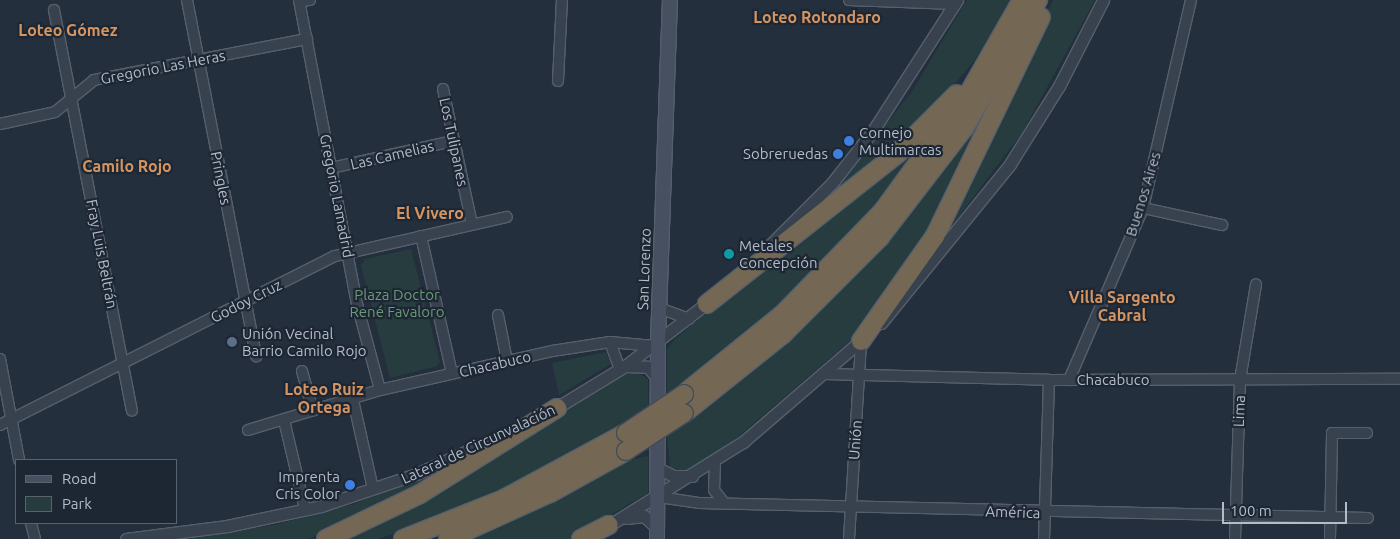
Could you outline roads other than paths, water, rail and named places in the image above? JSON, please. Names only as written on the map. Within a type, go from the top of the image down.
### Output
[{"type":"highway","points":[[403,539],[504,499],[626,433],[684,394],[783,314],[868,227],[943,132],[1022,0]]},
{"type":"highway","points":[[448,539],[550,494],[626,451],[684,413],[783,334],[892,222],[974,113],[1038,0]]},
{"type":"highway","points":[[861,340],[935,236],[1007,94],[1048,0]]},
{"type":"highway","points":[[707,304],[898,154],[952,100],[1002,36]]},
{"type":"highway","points":[[326,539],[420,494],[557,408]]},
{"type":"highway","points":[[581,539],[616,522]]},
{"type":"main road","name":"San Lorenzo","points":[[657,534],[659,497],[659,380],[656,344],[659,308],[670,0]]},
{"type":"street","name":"Pringles","points":[[187,0],[256,356]]},
{"type":"street","points":[[299,0],[310,0]]},
{"type":"street","name":"Gregorio Lamadrid","points":[[299,0],[348,252],[380,390]]},
{"type":"street","points":[[558,81],[562,0]]},
{"type":"street","points":[[849,0],[956,2]]},
{"type":"street","points":[[586,539],[715,462],[825,374],[906,298],[1006,171],[1059,86],[1103,0]]},
{"type":"street","name":"Buenos Aires","points":[[1069,380],[1143,208],[1191,0]]},
{"type":"street","name":"Lateral de Circunvalación","points":[[126,539],[226,526],[305,509],[373,489],[456,457],[557,408],[623,367],[707,304],[832,183],[895,100],[956,2]]},
{"type":"street","name":"Fray Luis Beltrán","points":[[54,10],[132,410]]},
{"type":"street","name":"Gregorio Las Heras","points":[[0,124],[55,112],[94,80],[307,39]]},
{"type":"street","name":"Los Tulipanes","points":[[443,90],[472,224]]},
{"type":"street","name":"Las Camelias","points":[[331,168],[453,141]]},
{"type":"street","points":[[1143,208],[1222,225]]},
{"type":"street","name":"Godoy Cruz","points":[[0,425],[245,301],[348,252],[507,217]]},
{"type":"street","points":[[421,236],[452,374]]},
{"type":"street","name":"Lima","points":[[1235,539],[1240,380],[1256,284]]},
{"type":"street","points":[[659,308],[689,319]]},
{"type":"street","points":[[498,315],[507,361]]},
{"type":"street","name":"Unión","points":[[850,539],[861,340]]},
{"type":"street","points":[[610,342],[623,367],[648,368],[659,380]]},
{"type":"street","name":"Chacabuco","points":[[248,430],[354,400],[380,390],[507,361],[610,342],[656,344]]},
{"type":"street","points":[[0,359],[19,459]]},
{"type":"street","points":[[302,371],[314,411]]},
{"type":"street","name":"Chacabuco","points":[[825,374],[860,373],[1049,380],[1400,379]]},
{"type":"street","points":[[1044,539],[1049,380]]},
{"type":"street","points":[[354,400],[373,489]]},
{"type":"street","points":[[284,420],[305,509]]},
{"type":"street","points":[[1330,539],[1332,433],[1367,433]]},
{"type":"street","points":[[715,462],[714,490],[724,504]]},
{"type":"street","points":[[659,469],[678,477],[694,476]]},
{"type":"street","name":"América","points":[[659,497],[724,504],[1236,518],[1368,518]]},
{"type":"street","points":[[616,522],[644,516],[657,534]]},
{"type":"street","points":[[32,524],[35,539]]},
{"type":"place","name":"Cornejo Multimarcas","points":[[849,141]]},
{"type":"place","name":"Sobreruedas","points":[[838,154]]},
{"type":"place","name":"Metales Concepción","points":[[729,254]]},
{"type":"place","name":"Unión Vecinal Barrio Camilo Rojo","points":[[232,342]]},
{"type":"place","name":"Imprenta Cris Color","points":[[350,485]]},
{"type":"district","name":"Loteo Rotondaro","points":[[817,17]]},
{"type":"district","name":"Loteo Gómez","points":[[68,30]]},
{"type":"district","name":"Camilo Rojo","points":[[127,166]]},
{"type":"district","name":"El Vivero","points":[[430,213]]},
{"type":"district","name":"Villa Sargento Cabral","points":[[1122,306]]},
{"type":"district","name":"Loteo Ruiz Ortega","points":[[324,398]]},
{"type":"park label","name":"Plaza Doctor René Favaloro","points":[[397,302]]}]
